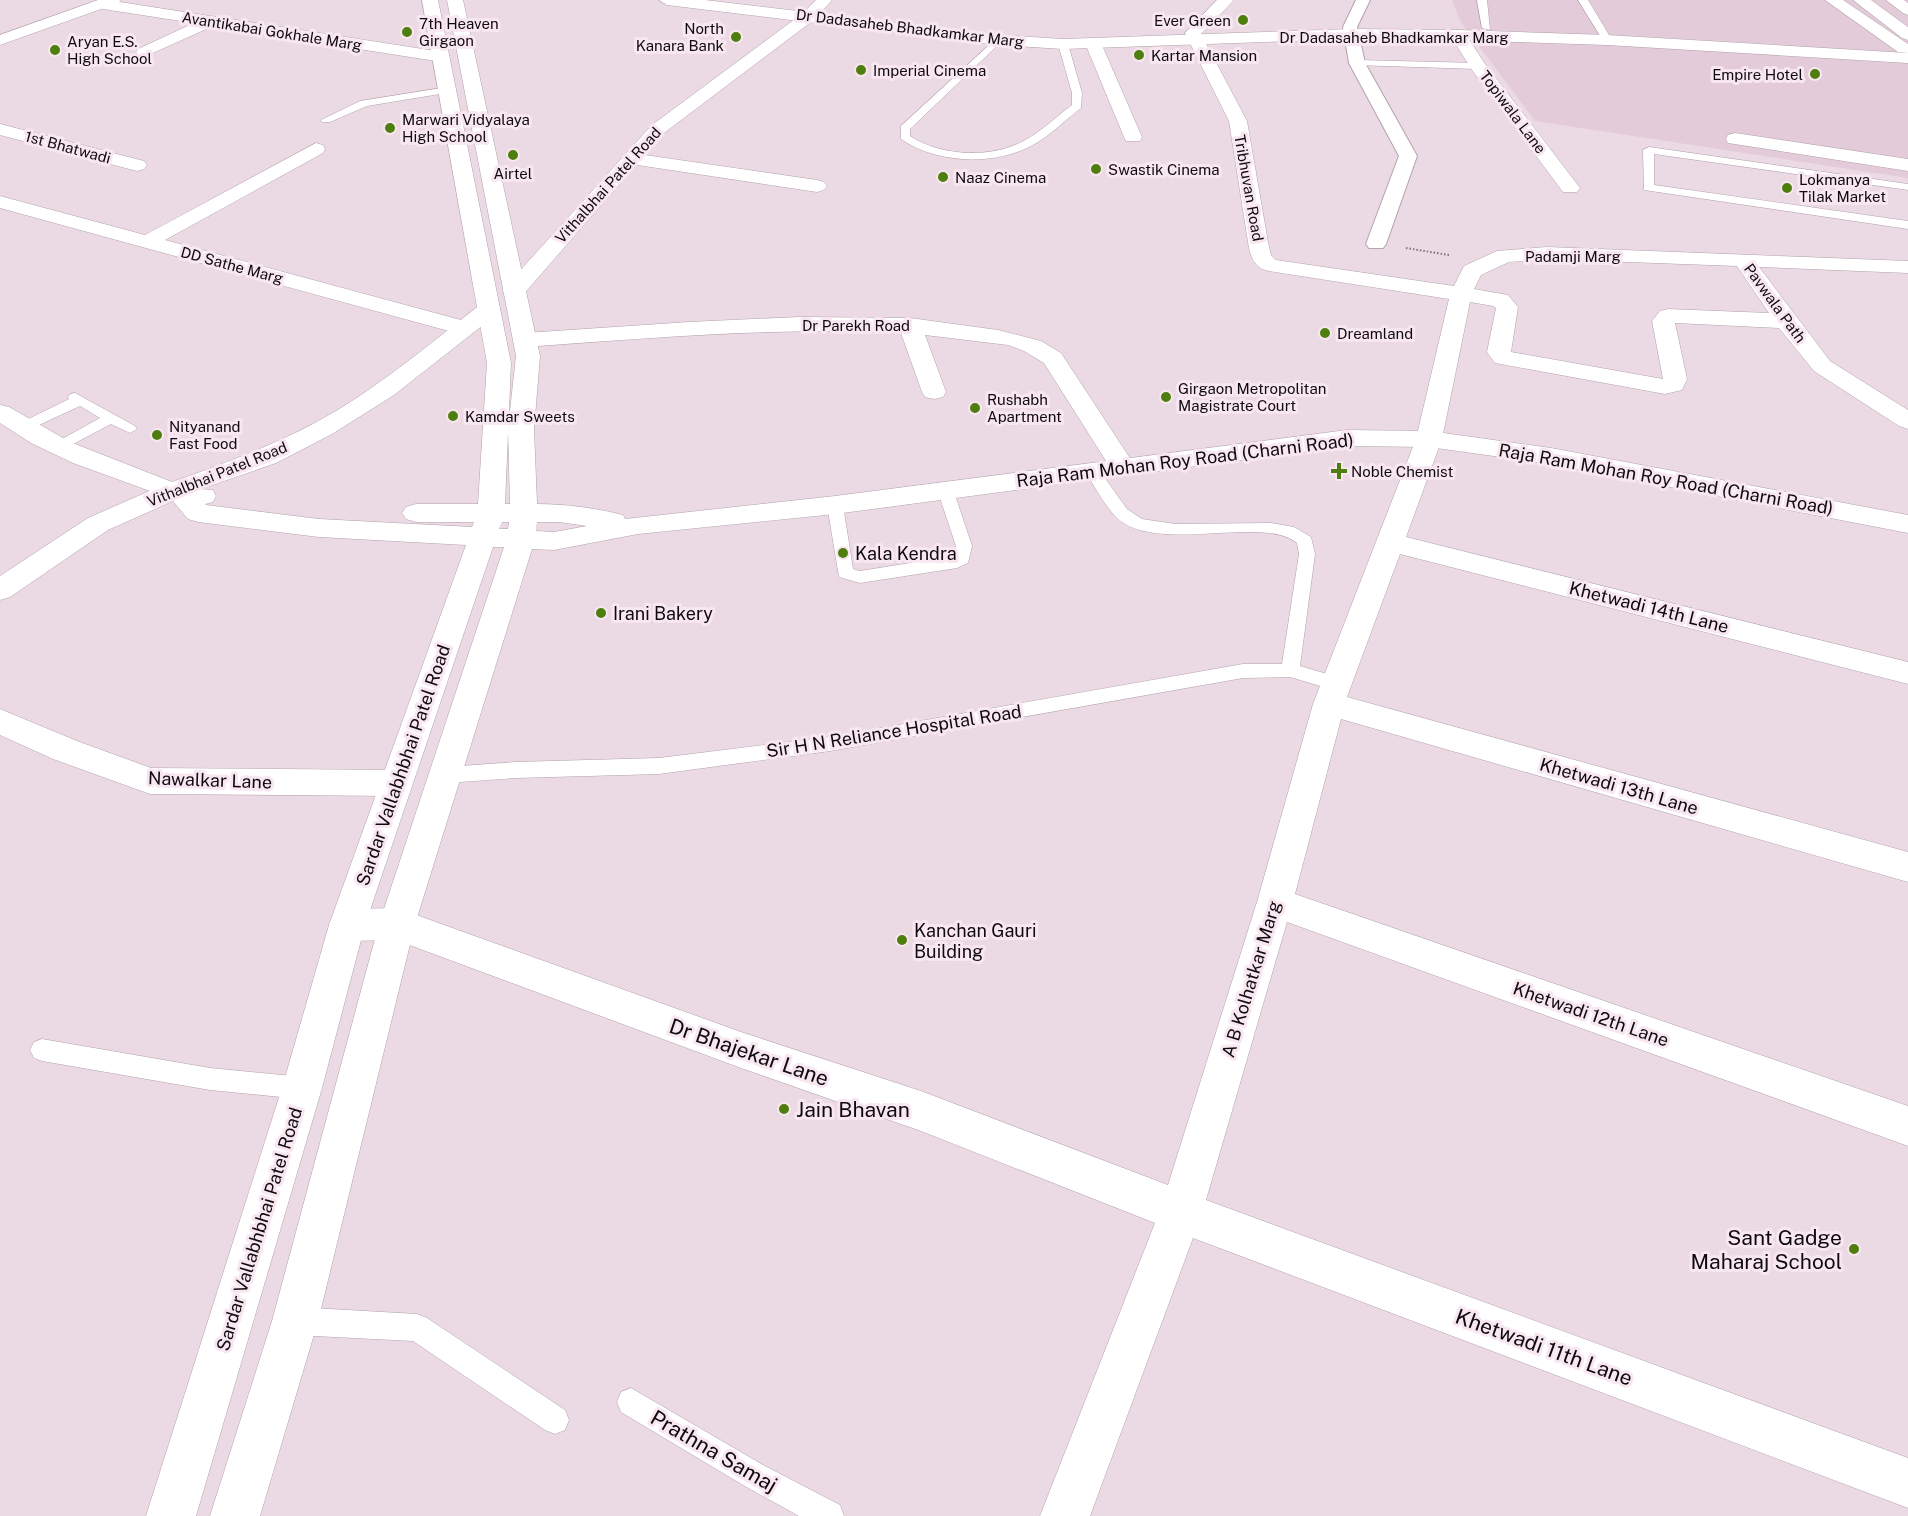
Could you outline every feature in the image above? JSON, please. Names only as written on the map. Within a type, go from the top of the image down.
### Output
[{"type":"street","name":"Sardar Vallabhbhai Patel Road","points":[[171,1516],[302,1088],[348,925],[395,783],[505,526],[499,363],[430,0]]},
{"type":"street","name":"Sardar Vallabhbhai Patel Road","points":[[235,1516],[295,1321],[397,924],[446,775],[505,526],[521,429],[528,356],[455,0]]},
{"type":"street","name":"Dr Dadasaheb Bhadkamkar Marg","points":[[667,0],[817,9],[998,40],[1063,44],[1351,30],[1487,28],[1605,37]]},
{"type":"street","name":"Dr Dadasaheb Bhadkamkar Marg","points":[[732,0],[1042,35],[1195,36]]},
{"type":"street","points":[[1195,36],[1226,0]]},
{"type":"street","points":[[1363,0],[1351,30],[1356,63],[1408,156],[1376,244]]},
{"type":"street","points":[[1833,0],[1907,48]]},
{"type":"street","points":[[1861,0],[1907,48]]},
{"type":"street","points":[[1894,0],[1908,10]]},
{"type":"street","name":"Avantikabai Gokhale Marg","points":[[108,2],[211,21],[442,57]]},
{"type":"street","points":[[0,40],[108,2]]},
{"type":"street","name":"Vithalbhai Patel Road","points":[[514,291],[658,129],[817,9]]},
{"type":"street","points":[[144,52],[211,21]]},
{"type":"street","name":"Dr Dadasaheb Bhadkamkar Marg","points":[[1351,30],[1907,48]]},
{"type":"street","name":"Topiwala Lane","points":[[1458,34],[1478,66],[1570,189]]},
{"type":"street","name":"Tribhuvan Road","points":[[1195,36],[1238,121],[1258,242],[1262,257],[1269,265],[1461,294]]},
{"type":"street","points":[[1093,43],[1133,137]]},
{"type":"street","name":"1st Bhatwadi","points":[[0,129],[137,165]]},
{"type":"street","points":[[1736,139],[1908,165]]},
{"type":"street","points":[[147,242],[316,149]]},
{"type":"street","points":[[631,159],[817,186]]},
{"type":"street","name":"DD Sathe Marg","points":[[0,202],[464,328]]},
{"type":"street","name":"Padamji Marg","points":[[1472,271],[1505,256],[1547,253],[1743,260]]},
{"type":"street","name":"Pavwala Path","points":[[1743,260],[1908,267]]},
{"type":"street","name":"Pavwala Path","points":[[1743,260],[1786,321],[1822,366],[1908,421]]},
{"type":"street","points":[[1429,439],[1461,294],[1472,271]]},
{"type":"street","points":[[1461,294],[1500,300],[1507,307],[1499,355],[1503,358],[1665,387],[1673,385],[1675,379],[1663,321],[1668,316],[1786,321]]},
{"type":"street","name":"Vithalbhai Patel Road","points":[[0,590],[98,524],[267,457],[323,429],[385,390],[489,309]]},
{"type":"street","name":"Dr Parekh Road","points":[[525,340],[765,325],[910,325],[999,336],[1039,347],[1053,358],[1122,466]]},
{"type":"street","points":[[910,325],[934,392]]},
{"type":"street","name":"Raja Ram Mohan Roy Road (Charni Road)","points":[[0,412],[21,428],[58,447],[178,494],[198,513],[505,526],[555,541],[638,525],[835,505],[1347,438],[1429,439],[1551,456],[1908,524]]},
{"type":"street","name":"A B Kolhatkar Marg","points":[[1065,1516],[1181,1212],[1275,902],[1333,694],[1429,439]]},
{"type":"street","name":"Khetwadi 14th Lane","points":[[1390,542],[1908,673]]},
{"type":"street","name":"Khetwadi 13th Lane","points":[[1333,694],[1908,867]]},
{"type":"street","name":"Nawalkar Lane","points":[[0,721],[65,750],[150,782],[395,783]]},
{"type":"street","name":"Khetwadi 12th Lane","points":[[1275,902],[1908,1126]]},
{"type":"street","name":"Dr Bhajekar Lane","points":[[348,925],[397,924],[741,1050],[921,1111],[1181,1212]]},
{"type":"street","name":"Khetwadi 11th Lane","points":[[1181,1212],[1908,1483]]},
{"type":"lane","points":[[1482,0],[1487,28]]},
{"type":"lane","points":[[1583,0],[1605,37]]},
{"type":"lane","points":[[998,40],[905,128],[905,138],[912,144],[933,152],[979,155],[1005,153],[1029,143],[1077,106],[1077,93],[1063,44]]},
{"type":"lane","points":[[1356,63],[1478,66]]},
{"type":"lane","points":[[326,120],[364,103],[448,90]]},
{"type":"lane","points":[[1908,187],[1649,150],[1648,188],[1908,225]]},
{"type":"lane","points":[[21,428],[77,398],[130,429]]},
{"type":"lane","points":[[58,447],[111,418]]},
{"type":"lane","points":[[1092,470],[1121,513],[1138,524],[1175,529],[1271,528],[1294,532],[1305,541],[1307,554],[1290,670]]},
{"type":"lane","points":[[835,505],[845,573],[860,577],[957,562],[962,558],[964,546],[945,489]]},
{"type":"lane","name":"Sir H N Reliance Hospital Road","points":[[446,775],[516,770],[658,766],[830,744],[1243,671],[1290,670],[1333,694]]},
{"type":"lane","points":[[42,1050],[210,1079],[302,1088]]},
{"type":"lane","points":[[295,1321],[417,1328],[555,1420]]},
{"type":"lane","name":"Prathna Samaj","points":[[631,1402],[753,1475],[829,1516]]},
{"type":"path","points":[[1376,244],[1472,259],[1472,271]]},
{"type":"shaded area","points":[[1452,0],[1908,0],[1908,178],[1535,121],[1460,21]]},
{"type":"place","name":"Ever Green","points":[[1243,20]]},
{"type":"place","name":"7th Heaven Girgaon","points":[[407,32]]},
{"type":"place","name":"North Kanara Bank","points":[[736,37]]},
{"type":"place","name":"Aryan E.S. High School","points":[[55,50]]},
{"type":"place","name":"Kartar Mansion","points":[[1139,55]]},
{"type":"place","name":"Imperial Cinema","points":[[861,70]]},
{"type":"place","name":"Empire Hotel","points":[[1815,74]]},
{"type":"place","name":"Marwari Vidyalaya High School","points":[[390,128]]},
{"type":"place","name":"Airtel","points":[[513,155]]},
{"type":"place","name":"Swastik Cinema","points":[[1096,169]]},
{"type":"place","name":"Naaz Cinema","points":[[943,177]]},
{"type":"place","name":"Lokmanya Tilak Market","points":[[1787,188]]},
{"type":"place","name":"Dreamland","points":[[1325,333]]},
{"type":"place","name":"Girgaon Metropolitan Magistrate Court","points":[[1166,397]]},
{"type":"place","name":"Rushabh Apartment","points":[[975,408]]},
{"type":"place","name":"Kamdar Sweets","points":[[453,416]]},
{"type":"place","name":"Nityanand Fast Food","points":[[157,435]]},
{"type":"place","name":"Noble Chemist","points":[[1339,471]]},
{"type":"place","name":"Kala Kendra","points":[[843,553]]},
{"type":"place","name":"Irani Bakery","points":[[601,613]]},
{"type":"place","name":"Kanchan Gauri Building","points":[[902,940]]},
{"type":"place","name":"Jain Bhavan","points":[[784,1109]]},
{"type":"place","name":"Sant Gadge Maharaj School","points":[[1854,1249]]}]
